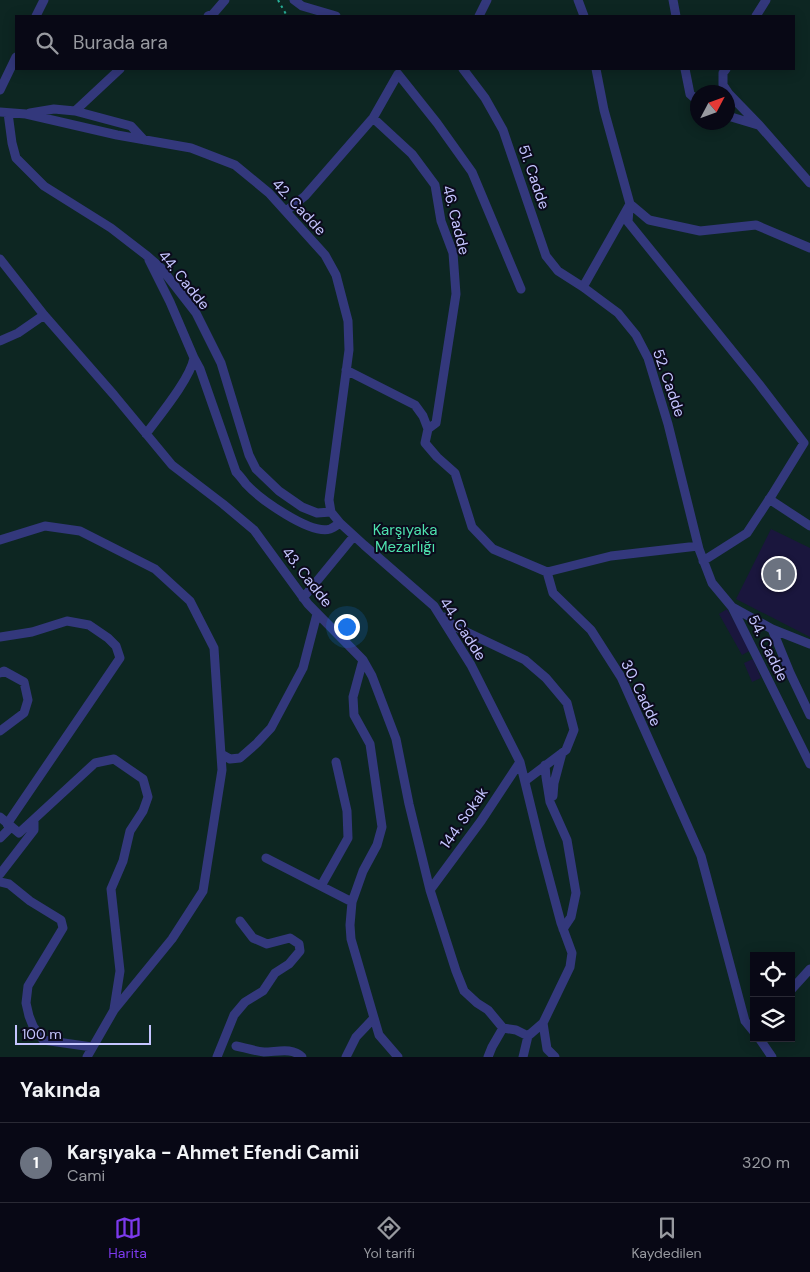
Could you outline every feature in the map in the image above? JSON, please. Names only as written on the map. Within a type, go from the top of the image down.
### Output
[{"type":"lane","points":[[36,15],[44,0]]},
{"type":"lane","points":[[210,15],[224,0]]},
{"type":"lane","points":[[294,0],[302,6],[333,15]]},
{"type":"lane","points":[[480,15],[487,0]]},
{"type":"lane","points":[[578,0],[584,15]]},
{"type":"lane","points":[[673,0],[676,15]]},
{"type":"lane","points":[[757,15],[766,0]]},
{"type":"lane","points":[[0,90],[15,59]]},
{"type":"lane","points":[[75,111],[119,70]]},
{"type":"lane","name":"51. Cadde","points":[[464,70],[485,98],[503,130],[546,256],[558,271],[583,287]]},
{"type":"lane","points":[[596,70],[604,110],[630,204],[628,222],[804,443],[747,533],[704,561]]},
{"type":"lane","points":[[685,70],[690,94]]},
{"type":"lane","points":[[725,70],[723,73],[723,85],[729,94],[810,183]]},
{"type":"lane","points":[[286,211],[305,196],[373,118],[398,74],[472,172],[521,289]]},
{"type":"lane","points":[[26,114],[54,109],[75,111],[131,126],[144,140]]},
{"type":"lane","name":"42. Cadde","points":[[4,112],[26,114],[117,135],[191,148],[235,165],[269,193],[325,255],[336,275],[348,321],[349,350],[329,500],[331,512]]},
{"type":"lane","name":"44. Cadde","points":[[4,112],[16,158],[44,186],[111,228],[146,255],[161,268],[196,313],[221,363],[249,455],[256,469],[279,490],[302,507],[317,513],[331,512],[354,536],[434,606],[471,665],[520,762],[563,929],[572,953],[570,967],[543,1023]]},
{"type":"lane","name":"46. Cadde","points":[[373,118],[412,154],[435,185],[441,221],[453,254],[456,294],[436,423],[428,429]]},
{"type":"lane","points":[[735,118],[760,126]]},
{"type":"lane","points":[[583,287],[630,204]]},
{"type":"lane","points":[[630,204],[649,220],[700,231],[756,225],[810,248]]},
{"type":"lane","points":[[146,255],[170,302],[200,369],[236,472],[247,485],[275,507],[304,524],[319,530],[331,529],[340,522]]},
{"type":"lane","name":"43. Cadde","points":[[0,259],[44,316],[114,395],[172,465],[254,530],[316,614],[363,660],[372,676],[396,739],[408,804],[430,890],[456,971],[464,991],[488,1010],[503,1028]]},
{"type":"lane","name":"52. Cadde","points":[[583,287],[618,313],[636,335],[648,358],[668,424],[698,546]]},
{"type":"lane","points":[[0,341],[18,333],[44,316]]},
{"type":"lane","points":[[146,434],[177,392],[192,366],[194,358]]},
{"type":"lane","points":[[346,370],[415,405],[423,416],[428,429],[425,444],[437,457],[456,472],[472,527],[493,549],[547,572],[611,556],[698,546]]},
{"type":"lane","points":[[769,499],[810,526]]},
{"type":"lane","points":[[0,540],[45,526],[80,531],[155,568],[190,600],[214,648],[222,770],[203,891],[172,939],[114,1010],[87,1057]]},
{"type":"lane","points":[[303,598],[354,536]]},
{"type":"lane","name":"54. Cadde","points":[[698,546],[712,583],[732,607],[810,764]]},
{"type":"lane","name":"30. Cadde","points":[[547,572],[553,593],[591,630],[621,677],[700,856],[745,1021],[750,1027]]},
{"type":"lane","points":[[434,606],[454,626],[525,660],[546,678],[567,702],[574,730],[566,750],[525,781]]},
{"type":"lane","points":[[732,607],[772,629],[810,644]]},
{"type":"lane","points":[[221,754],[230,760],[240,758],[271,728],[302,668],[316,614]]},
{"type":"lane","points":[[0,637],[32,632],[67,621],[89,625],[108,638],[116,646],[120,658],[6,823],[0,838]]},
{"type":"lane","points":[[772,629],[810,715]]},
{"type":"lane","points":[[363,660],[352,698],[354,715],[370,744],[382,827],[378,846],[363,871],[352,902],[350,938],[379,1035],[398,1057]]},
{"type":"lane","points":[[0,673],[4,672],[24,682],[28,700],[24,713],[0,731]]},
{"type":"lane","points":[[552,806],[554,783],[562,753]]},
{"type":"lane","points":[[6,823],[19,833],[95,763],[114,759],[143,780],[148,796],[143,811],[130,831],[123,861],[111,889],[120,971],[114,1010]]},
{"type":"lane","points":[[321,886],[348,838],[347,811],[336,762]]},
{"type":"lane","name":"144. Sokak","points":[[430,890],[481,821],[520,762]]},
{"type":"lane","points":[[545,765],[550,802],[567,840],[576,893],[571,917],[563,929]]},
{"type":"lane","points":[[0,874],[34,830],[34,820]]},
{"type":"lane","points":[[266,858],[352,902]]},
{"type":"lane","points":[[0,882],[8,884],[30,901],[61,920],[63,928],[28,986],[26,1003],[33,1026],[43,1040],[92,1048]]},
{"type":"lane","points":[[217,1057],[234,1015],[245,1002],[263,991],[275,973],[290,964],[300,951],[299,944],[290,938],[267,944],[253,938],[240,922]]},
{"type":"lane","points":[[795,986],[810,969]]},
{"type":"lane","points":[[346,1057],[356,1037],[374,1018]]},
{"type":"lane","points":[[523,1057],[528,1036],[543,1023]]},
{"type":"lane","points":[[543,1023],[547,1048],[555,1057]]},
{"type":"lane","points":[[488,1057],[503,1028],[516,1030],[528,1036]]},
{"type":"lane","points":[[764,1042],[772,1057]]},
{"type":"lane","points":[[236,1046],[262,1052],[284,1050],[299,1054],[302,1057]]},
{"type":"path","points":[[278,0],[286,15]]},
{"type":"green space","name":"Karşıyaka Mezarlığı","points":[[0,0],[810,0],[810,1057],[0,1057]]},
{"type":"building","points":[[771,529],[810,548],[810,637],[736,599]]},
{"type":"building","points":[[727,609],[751,650],[742,655],[719,614]]},
{"type":"building","points":[[753,659],[761,678],[752,682],[744,663]]},
{"type":"place","name":"Karşıyaka - Ahmet Efendi Camii","points":[[779,574]]}]
